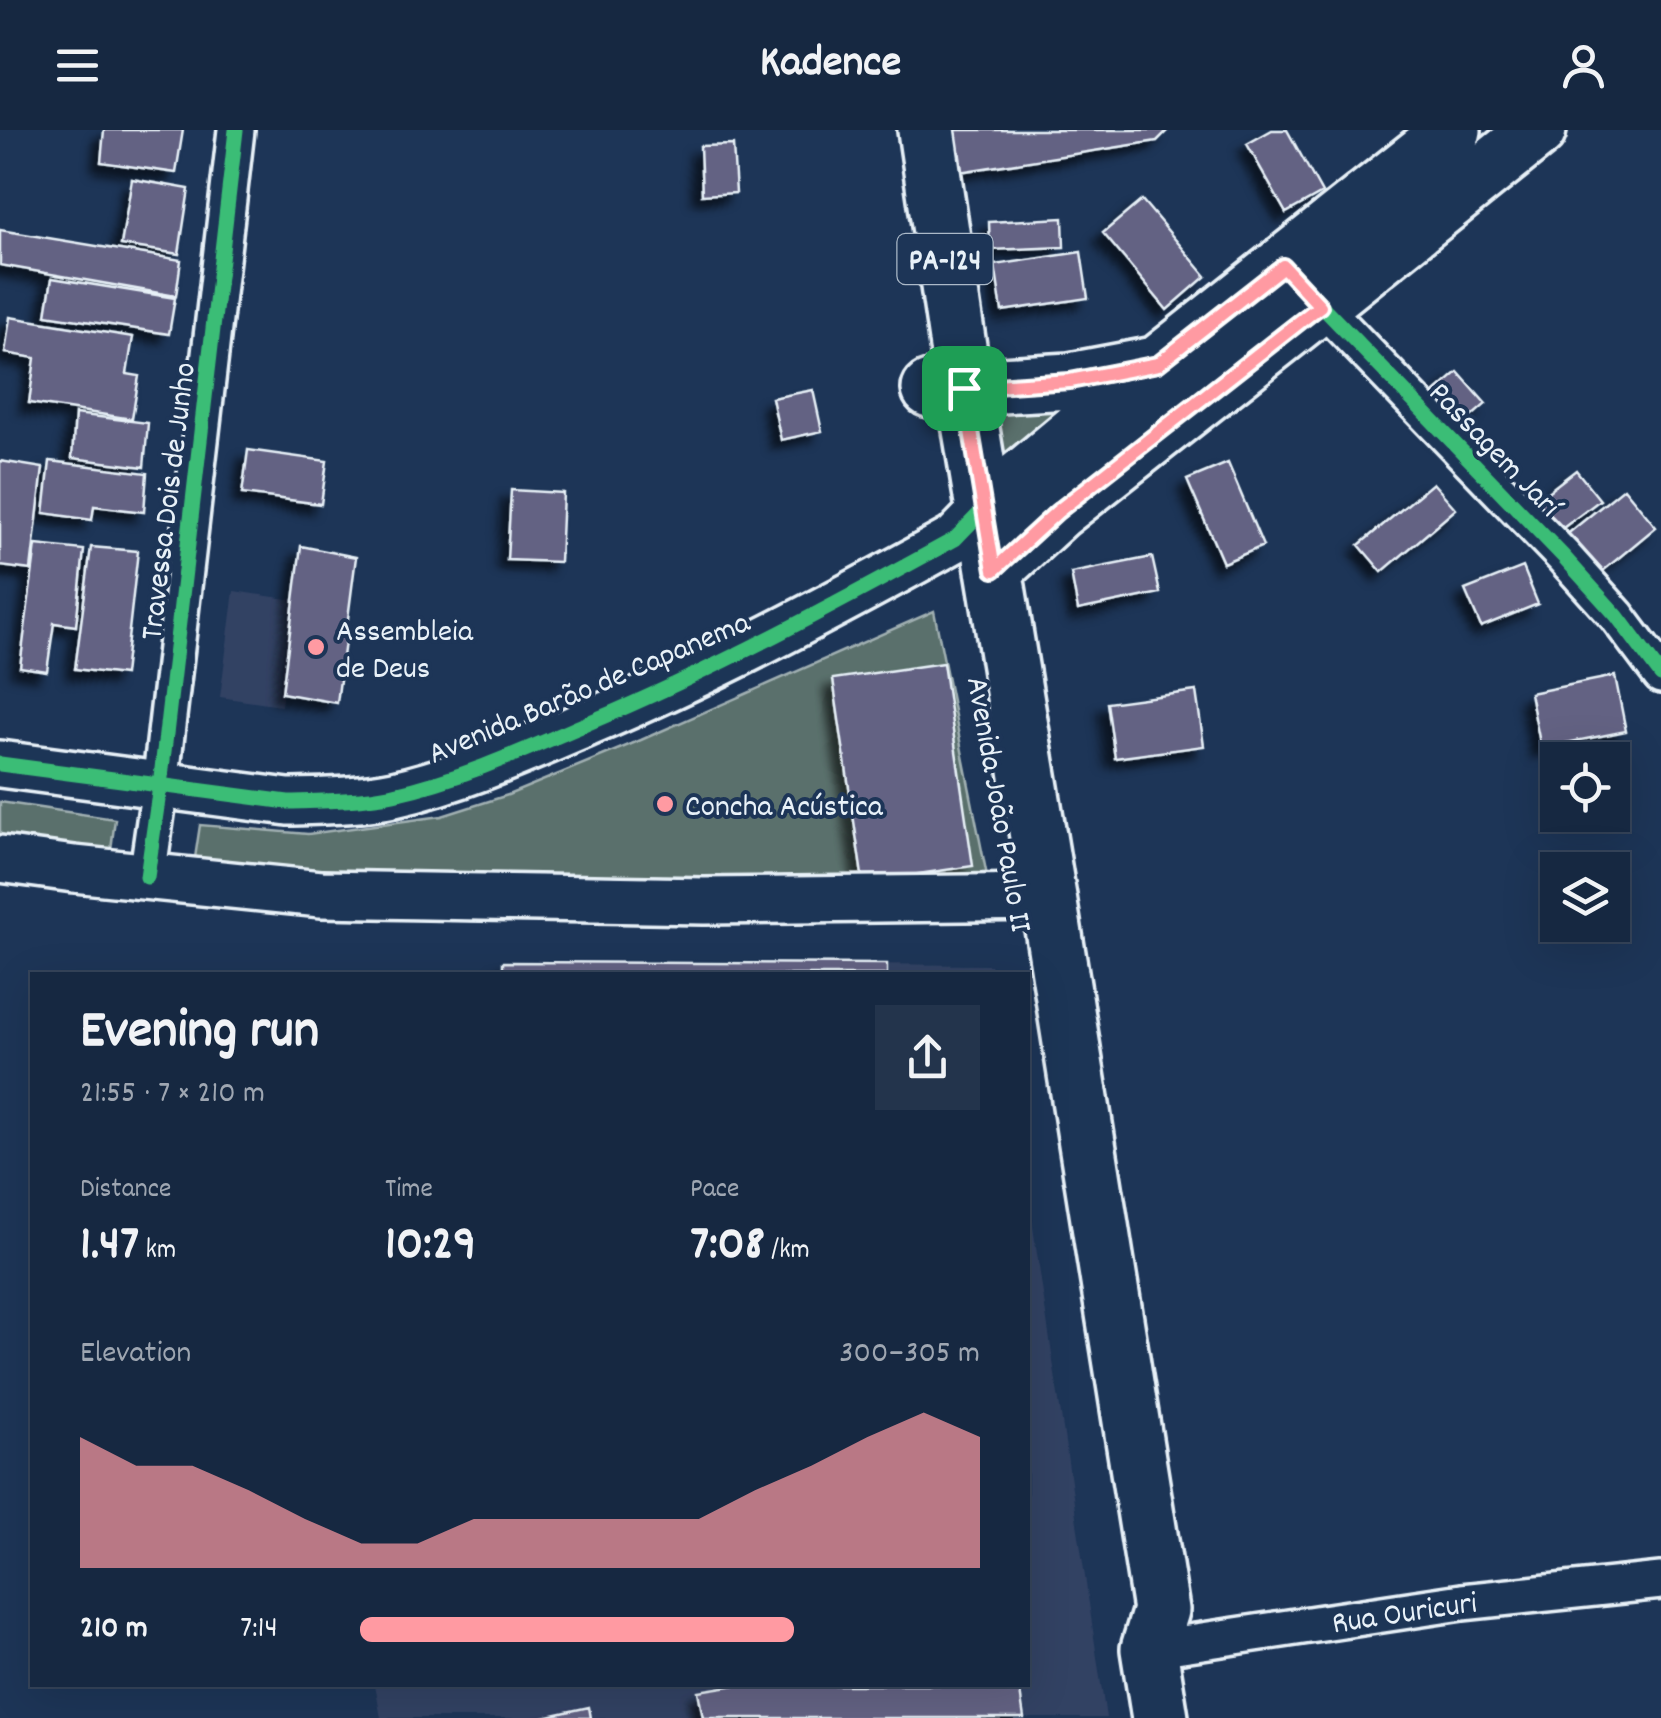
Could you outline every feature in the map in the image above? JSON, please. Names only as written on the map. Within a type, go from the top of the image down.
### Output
[{"type":"main road","name":"Avenida João Paulo II","points":[[893,130],[947,388],[1033,897],[1161,1610],[1149,1649],[1160,1718]]},
{"type":"main road","name":"Avenida João Paulo II","points":[[926,130],[947,388]]},
{"type":"main road","name":"Avenida Barão de Capanema","points":[[970,528],[1158,364],[1454,130]]},
{"type":"main road","name":"Avenida Barão de Capanema","points":[[970,528],[1057,512],[1538,130]]},
{"type":"main road","points":[[947,388],[1070,381],[1158,364]]},
{"type":"street","name":"Travessa Dois de Junho","points":[[147,877],[236,130]]},
{"type":"street","name":"Passagem Jarí","points":[[1283,266],[1596,592],[1661,675]]},
{"type":"street","name":"Avenida Barão de Capanema","points":[[0,764],[288,802],[392,794],[448,780],[659,693],[970,528]]},
{"type":"street","points":[[0,858],[321,894],[704,901],[1033,897]]},
{"type":"street","name":"Rua Ouricuri","points":[[1149,1649],[1462,1602],[1661,1582]]},
{"type":"shaded area","points":[[234,591],[294,600],[281,706],[220,697]]},
{"type":"shaded area","points":[[503,962],[991,965],[993,972],[503,972]]},
{"type":"shaded area","points":[[1030,1206],[1106,1718],[381,1718],[375,1687],[1030,1687]]},
{"type":"green space","points":[[1108,402],[1006,488],[991,416]]},
{"type":"green space","points":[[934,611],[993,906],[193,871],[200,825],[308,834],[442,816],[508,795],[641,740]]},
{"type":"green space","points":[[0,802],[115,819],[109,865],[0,850]]},
{"type":"building","points":[[104,130],[183,130],[176,173],[101,162]]},
{"type":"building","points":[[952,130],[1168,130],[1157,141],[959,172]]},
{"type":"building","points":[[1272,130],[1287,130],[1322,193],[1286,213],[1247,144]]},
{"type":"building","points":[[733,145],[736,193],[702,195],[700,146]]},
{"type":"building","points":[[132,179],[189,189],[179,254],[121,245]]},
{"type":"building","points":[[1142,200],[1206,276],[1167,310],[1103,233]]},
{"type":"building","points":[[1063,218],[1064,247],[990,250],[989,222]]},
{"type":"building","points":[[0,230],[181,260],[176,296],[0,265]]},
{"type":"building","points":[[1081,252],[1088,298],[1002,311],[995,265]]},
{"type":"building","points":[[52,278],[175,298],[169,334],[46,315]]},
{"type":"building","points":[[10,317],[133,337],[127,374],[139,376],[132,419],[29,403],[35,358],[5,353]]},
{"type":"building","points":[[1458,372],[1486,404],[1448,437],[1420,405]]},
{"type":"building","points":[[813,390],[822,431],[781,440],[772,398]]},
{"type":"building","points":[[75,414],[148,423],[144,467],[72,458]]},
{"type":"building","points":[[248,450],[327,461],[321,504],[242,494]]},
{"type":"building","points":[[0,461],[43,468],[31,570],[0,566]]},
{"type":"building","points":[[50,461],[147,473],[144,512],[94,506],[92,520],[44,513]]},
{"type":"building","points":[[1228,463],[1263,546],[1223,563],[1187,480]]},
{"type":"building","points":[[1576,470],[1600,500],[1555,534],[1532,504]]},
{"type":"building","points":[[1433,483],[1456,509],[1382,572],[1359,545]]},
{"type":"building","points":[[1624,488],[1656,527],[1598,575],[1565,536]]},
{"type":"building","points":[[511,490],[563,493],[560,562],[507,560]]},
{"type":"building","points":[[36,545],[84,550],[76,626],[54,623],[47,671],[20,667]]},
{"type":"building","name":"Assembleia de Deus","points":[[301,546],[356,557],[337,703],[282,693]]},
{"type":"building","points":[[91,547],[138,551],[124,675],[75,669]]},
{"type":"building","points":[[1152,557],[1160,593],[1078,610],[1071,573]]},
{"type":"building","points":[[1523,567],[1538,604],[1481,627],[1465,590]]},
{"type":"building","points":[[943,663],[973,866],[863,882],[833,679]]},
{"type":"building","points":[[1615,676],[1626,731],[1571,742],[1540,743],[1530,693]]},
{"type":"building","points":[[1196,691],[1204,746],[1115,758],[1107,703]]},
{"type":"building","points":[[503,962],[887,964],[887,972],[503,972]]},
{"type":"building","points":[[723,1687],[1019,1687],[1024,1718],[703,1718],[698,1691]]},
{"type":"building","points":[[589,1707],[591,1718],[539,1718]]},
{"type":"cycle path","points":[[147,877],[236,130]]},
{"type":"cycle path","points":[[1283,266],[1563,556],[1617,616],[1661,675]]},
{"type":"cycle path","points":[[0,764],[288,802],[368,798],[419,788],[517,753],[728,659],[955,539],[984,509]]},
{"type":"place","name":"Assembleia de Deus","points":[[316,647]]},
{"type":"place","name":"Concha Acústica","points":[[665,804]]},
{"type":"route","points":[[1283,266],[1320,306],[1057,512],[994,570],[964,388],[1070,381],[1158,364],[1283,266]]}]
